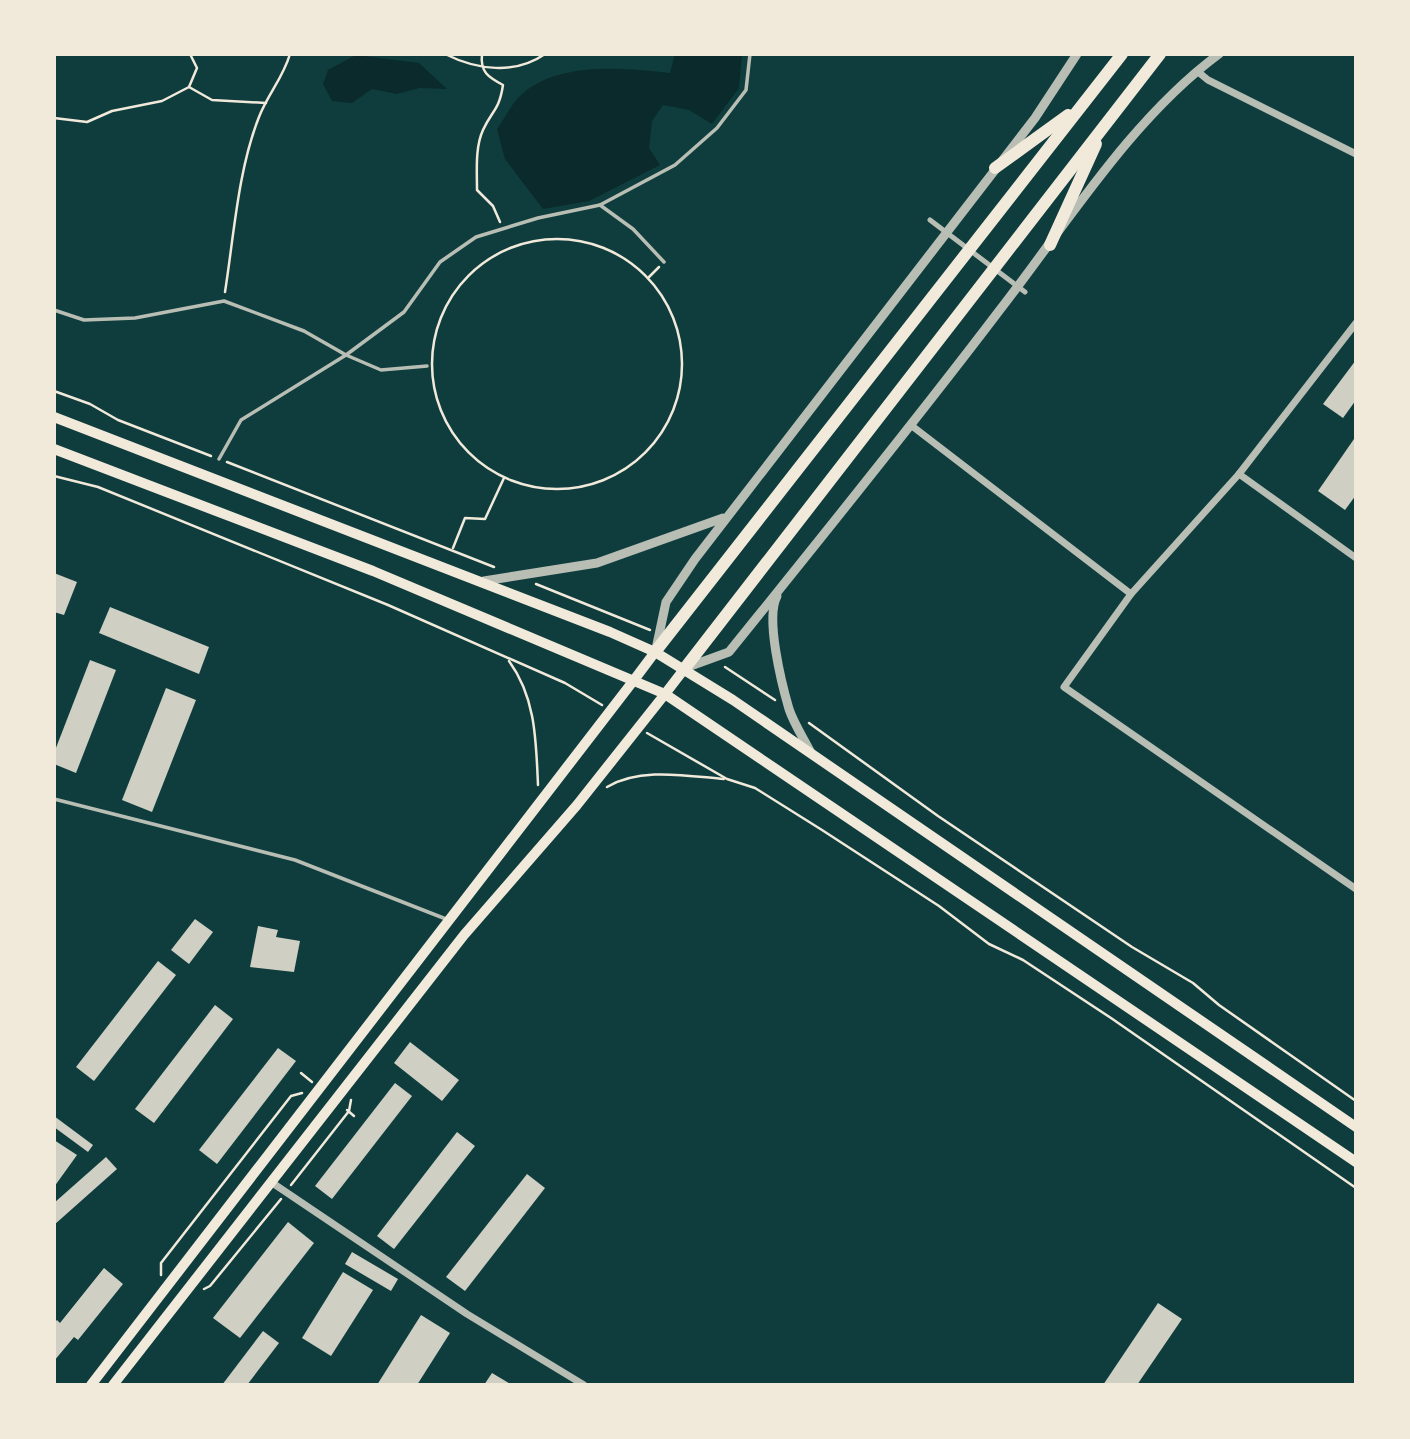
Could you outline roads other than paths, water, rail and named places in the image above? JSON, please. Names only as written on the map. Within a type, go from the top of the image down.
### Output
[{"type":"highway","points":[[655,652],[1122,54]]},
{"type":"highway","points":[[685,668],[1160,54]]},
{"type":"highway","points":[[995,168],[1080,107]]},
{"type":"highway","points":[[1050,245],[1105,125]]},
{"type":"main road","points":[[54,417],[484,581],[655,652],[685,668],[1356,1126]]},
{"type":"main road","points":[[54,449],[373,571],[665,694],[1356,1162]]},
{"type":"main road","points":[[91,1385],[655,652]]},
{"type":"main road","points":[[113,1385],[464,935],[577,805],[685,668]]},
{"type":"street","points":[[655,652],[666,602],[724,518],[1035,118],[1077,54]]},
{"type":"street","points":[[685,668],[729,652],[912,426],[1134,135],[1197,71],[1219,54]]},
{"type":"street","points":[[1197,71],[1208,80],[1356,154]]},
{"type":"street","points":[[930,220],[1025,292]]},
{"type":"street","points":[[1356,323],[1239,474],[1131,594],[1064,687],[1356,889]]},
{"type":"street","points":[[912,426],[1131,594]]},
{"type":"street","points":[[1239,474],[1356,558]]},
{"type":"street","points":[[484,581],[597,563],[724,518]]},
{"type":"street","points":[[781,587],[773,603],[777,656],[790,710],[812,754]]},
{"type":"street","points":[[271,1182],[467,1314],[584,1385]]},
{"type":"lane","points":[[219,459],[241,420],[346,355],[404,312],[440,262],[476,237],[600,205],[675,164],[717,128],[746,90],[750,54]]},
{"type":"lane","points":[[600,205],[633,229],[664,262]]},
{"type":"lane","points":[[54,310],[85,320],[135,318],[224,301],[304,331],[346,355],[381,370],[427,366]]},
{"type":"lane","points":[[54,799],[296,860],[447,919]]},
{"type":"water","points":[[675,54],[742,54],[739,88],[712,124],[689,110],[663,105],[652,121],[649,148],[660,165],[589,201],[543,209],[505,159],[497,129],[518,98],[551,77],[570,72],[632,69],[670,73]]},
{"type":"water","points":[[356,55],[419,63],[447,89],[419,88],[397,94],[372,89],[352,103],[332,101],[323,84],[328,70]]}]
